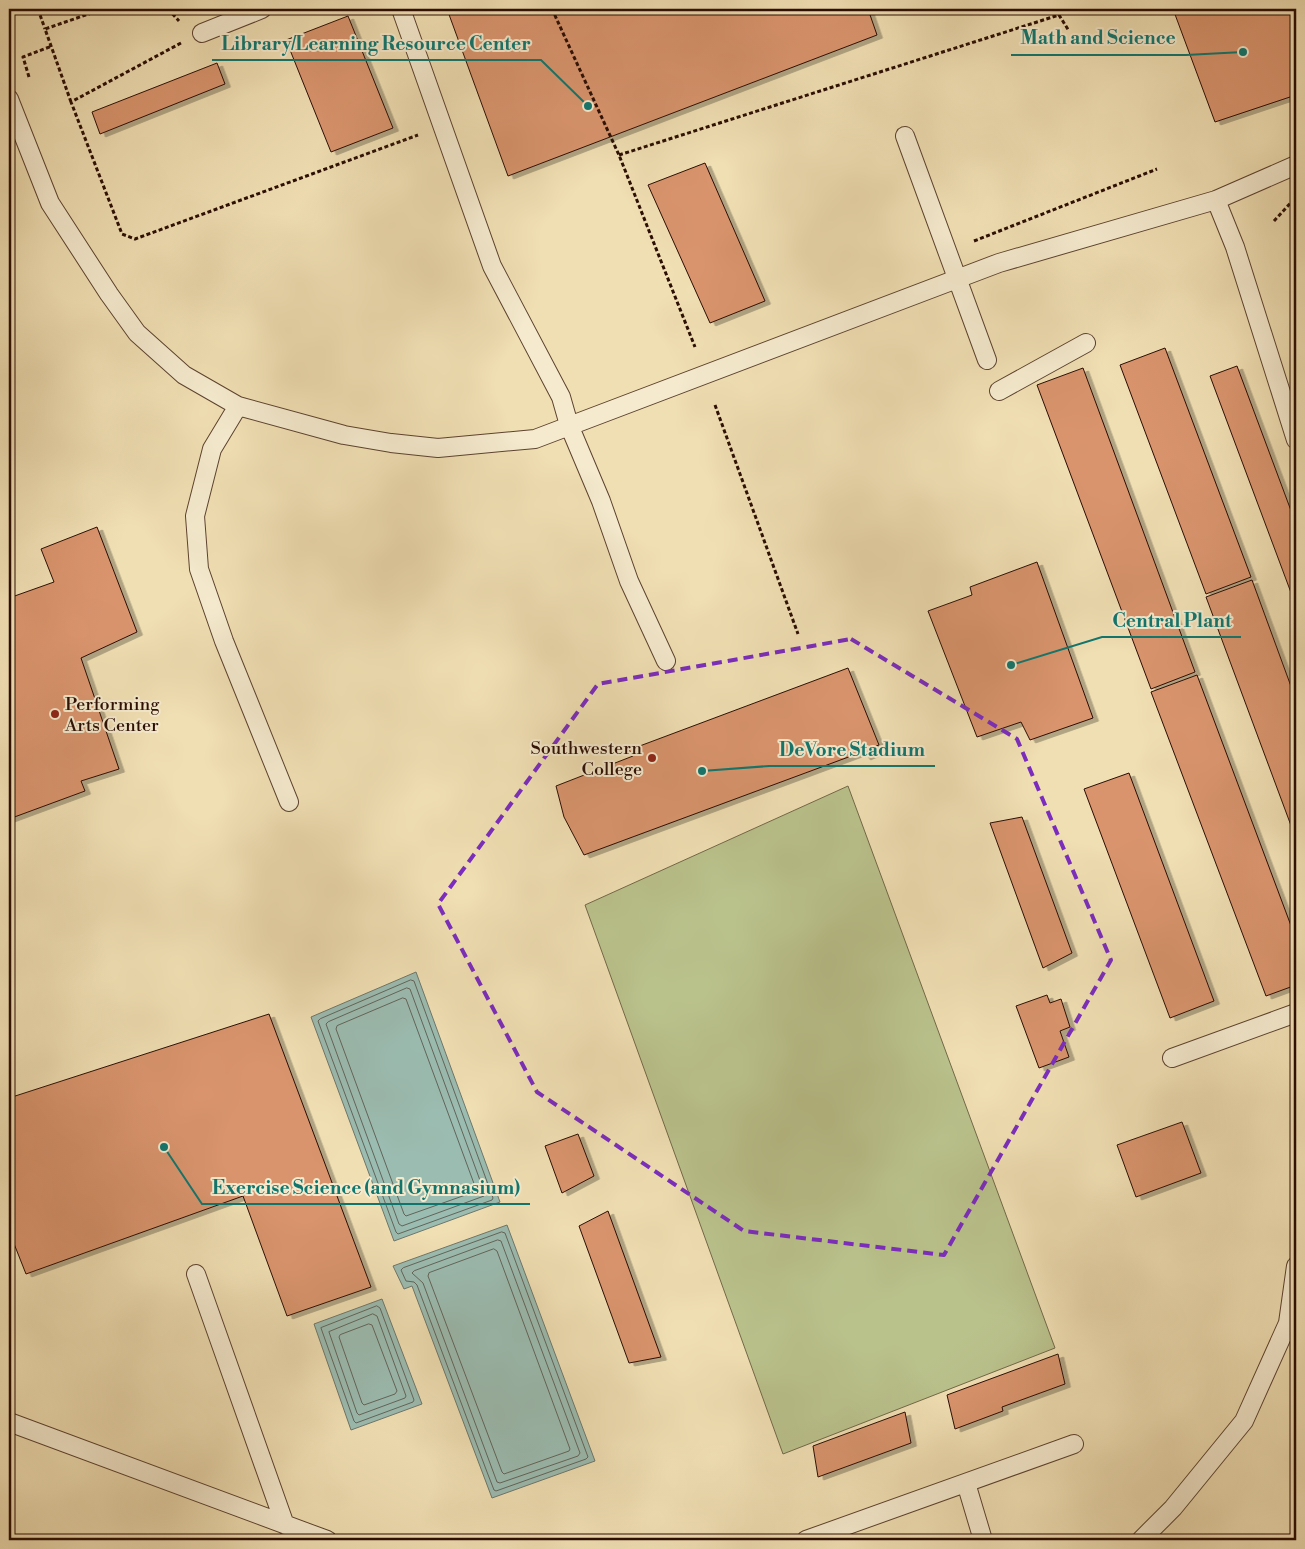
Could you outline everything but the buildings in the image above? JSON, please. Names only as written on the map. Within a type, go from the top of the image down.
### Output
[{"type":"lane","points":[[202,33],[262,9]]},
{"type":"lane","points":[[401,9],[492,266],[561,397],[569,425],[601,501],[629,580],[666,661]]},
{"type":"lane","points":[[9,99],[50,202],[109,294],[136,332],[184,375],[238,406],[344,435],[438,448],[534,438],[999,263],[1216,200],[1296,165]]},
{"type":"lane","points":[[905,136],[932,207],[956,280],[977,330],[987,360]]},
{"type":"lane","points":[[1216,200],[1235,247],[1295,433]]},
{"type":"lane","points":[[998,391],[1086,343]]},
{"type":"lane","points":[[238,406],[212,449],[195,516],[199,570],[224,641],[289,802]]},
{"type":"lane","points":[[1172,1058],[1296,1013]]},
{"type":"lane","points":[[1141,1540],[1173,1508],[1244,1421],[1288,1323],[1296,1266]]},
{"type":"lane","points":[[196,1274],[284,1525]]},
{"type":"lane","points":[[9,1422],[327,1540]]},
{"type":"lane","points":[[806,1540],[1074,1444]]},
{"type":"lane","points":[[966,1483],[983,1540]]},
{"type":"path","points":[[38,9],[71,102],[122,234],[134,239],[442,126]]},
{"type":"path","points":[[46,29],[104,9]]},
{"type":"path","points":[[552,9],[619,155],[695,347]]},
{"type":"path","points":[[1056,9],[1069,31]]},
{"type":"path","points":[[1059,15],[1060,9]]},
{"type":"path","points":[[619,155],[1059,15]]},
{"type":"path","points":[[71,102],[184,41]]},
{"type":"path","points":[[29,77],[23,57],[52,46]]},
{"type":"path","points":[[974,240],[1157,169]]},
{"type":"path","points":[[1274,221],[1296,197]]},
{"type":"path","points":[[715,405],[798,634]]},
{"type":"highlighted area","points":[[851,639],[1017,739],[1111,960],[944,1255],[744,1231],[537,1092],[438,904],[598,684]]},
{"type":"green space","points":[[848,786],[1055,1348],[783,1454],[585,905]]},
{"type":"water","points":[[416,972],[500,1202],[394,1241],[311,1017]]},
{"type":"water","points":[[507,1225],[595,1461],[492,1498],[412,1286],[404,1289],[393,1266]]},
{"type":"water","points":[[382,1299],[422,1404],[351,1430],[314,1324]]},
{"type":"place","name":"Math and Science","points":[[1243,52]]},
{"type":"place","name":"Library/Learning Resource Center","points":[[588,106]]},
{"type":"place","name":"Central Plant","points":[[1011,665]]},
{"type":"place","name":"Performing Arts Center","points":[[55,714]]},
{"type":"place","name":"Southwestern College","points":[[652,758]]},
{"type":"place","name":"DeVore Stadium","points":[[702,771]]},
{"type":"place","name":"Exercise Science (and Gymnasium)","points":[[164,1147]]}]
